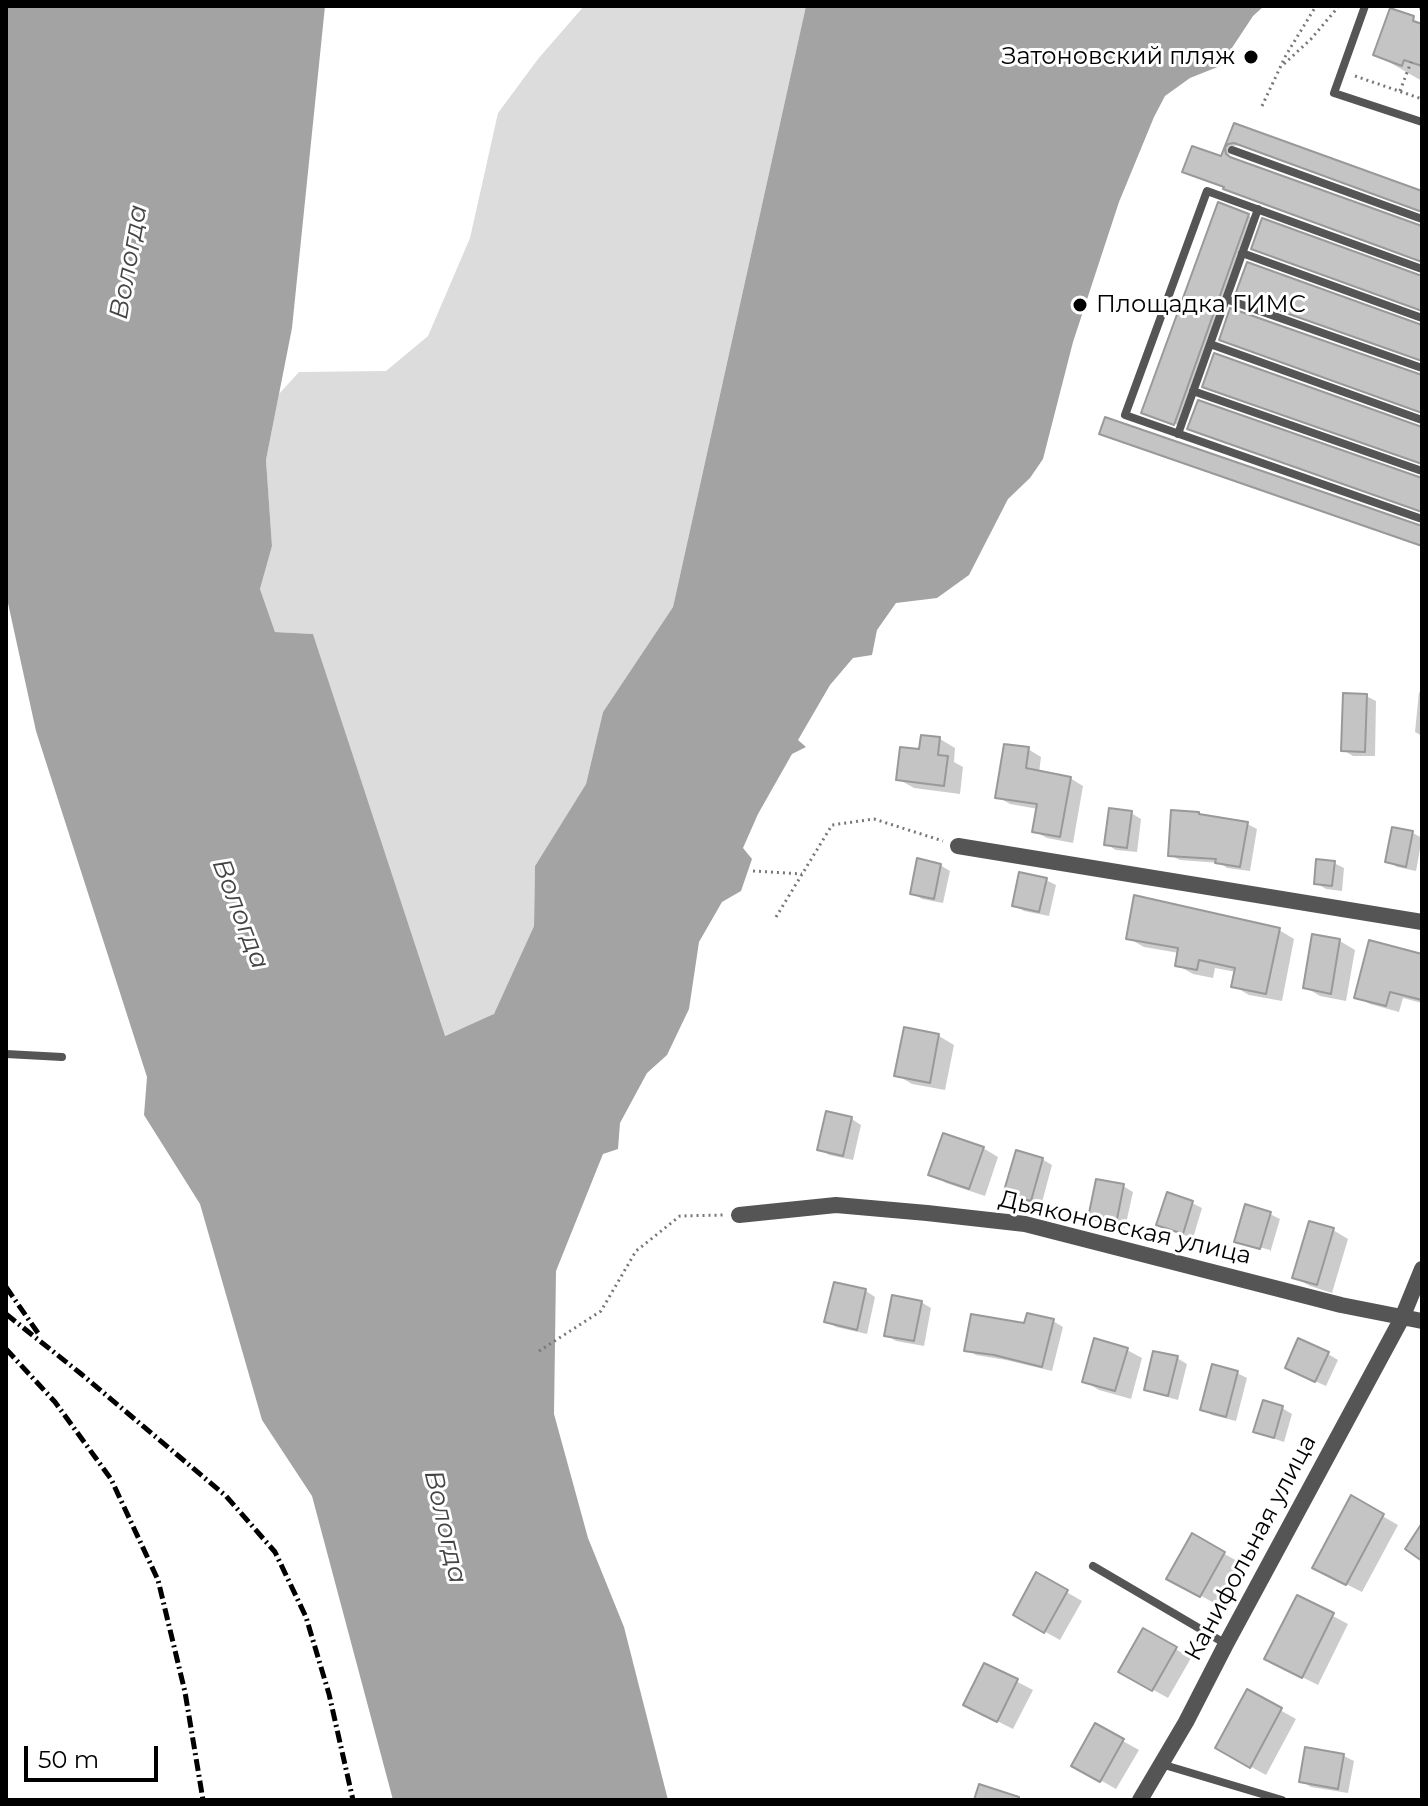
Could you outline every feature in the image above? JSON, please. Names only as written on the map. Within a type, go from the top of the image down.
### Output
[{"type":"street","points":[[958,846],[1422,922]]},
{"type":"street","name":"Дьяконовская улица","points":[[739,1215],[836,1205],[1025,1224],[1341,1305],[1422,1321]]},
{"type":"street","name":"Канифольная улица","points":[[1140,1800],[1186,1722],[1402,1318],[1422,1269]]},
{"type":"lane","points":[[1365,6],[1334,93],[1422,122]]},
{"type":"lane","points":[[1232,150],[1422,219]]},
{"type":"lane","points":[[1422,269],[1207,191],[1125,415],[1422,519]]},
{"type":"lane","points":[[1178,434],[1258,209]]},
{"type":"lane","points":[[1242,253],[1422,318]]},
{"type":"lane","points":[[1226,299],[1422,368]]},
{"type":"lane","points":[[1210,344],[1422,420]]},
{"type":"lane","points":[[1193,391],[1422,471]]},
{"type":"lane","points":[[6,1054],[62,1057]]},
{"type":"lane","points":[[1093,1566],[1226,1644]]},
{"type":"lane","points":[[1161,1764],[1282,1800]]},
{"type":"path","points":[[1262,106],[1293,43],[1316,6]]},
{"type":"path","points":[[1281,66],[1297,53],[1339,6]]},
{"type":"path","points":[[1414,6],[1422,9]]},
{"type":"path","points":[[1400,91],[1411,62]]},
{"type":"path","points":[[1351,71],[1355,76],[1422,99]]},
{"type":"path","points":[[776,917],[832,825],[874,819],[958,846]]},
{"type":"path","points":[[753,871],[802,874]]},
{"type":"path","points":[[539,1351],[601,1311],[636,1251],[680,1216],[739,1215]]},
{"type":"shaded area","points":[[584,6],[806,6],[673,607],[603,712],[586,784],[535,866],[534,926],[494,1015],[444,1036],[313,634],[275,632],[260,589],[272,546],[266,460],[279,394],[299,372],[386,371],[428,336],[470,238],[498,113],[538,59]]},
{"type":"water","name":"Вологда","points":[[6,6],[325,6],[292,328],[266,460],[272,546],[260,589],[275,632],[313,634],[445,1036],[494,1014],[534,926],[535,866],[586,784],[603,712],[673,607],[806,6],[1264,6],[1253,16],[1220,66],[1190,78],[1165,96],[1154,117],[1119,202],[1073,342],[1043,459],[1030,478],[1008,499],[969,575],[937,598],[896,603],[877,630],[872,655],[853,658],[830,685],[798,740],[806,747],[792,754],[758,814],[743,848],[752,859],[741,891],[722,902],[699,942],[689,1009],[667,1055],[647,1073],[620,1123],[618,1149],[603,1154],[556,1271],[554,1414],[588,1538],[624,1627],[668,1800],[393,1800],[312,1496],[262,1420],[200,1204],[144,1115],[147,1077],[36,731],[6,594]]},
{"type":"building","points":[[1390,8],[1414,16],[1413,21],[1422,24],[1422,66],[1404,60],[1402,66],[1373,55]]},
{"type":"building","points":[[1234,123],[1422,191],[1422,212],[1234,143],[1225,148],[1230,157],[1422,226],[1422,262],[1182,172],[1192,146],[1221,156]]},
{"type":"building","points":[[1218,202],[1249,214],[1174,425],[1141,413]]},
{"type":"building","points":[[1262,218],[1422,276],[1422,311],[1251,249]]},
{"type":"building","points":[[1247,262],[1422,325],[1422,361],[1235,295]]},
{"type":"building","points":[[1230,308],[1422,375],[1422,413],[1219,340]]},
{"type":"building","points":[[1214,353],[1422,427],[1422,464],[1202,387]]},
{"type":"building","points":[[1198,400],[1422,478],[1422,512],[1187,429]]},
{"type":"building","points":[[1105,417],[1422,526],[1422,546],[1099,434]]},
{"type":"building","points":[[1343,693],[1367,694],[1365,752],[1341,751]]},
{"type":"building","points":[[921,735],[940,737],[938,755],[948,756],[944,786],[896,780],[900,747],[919,749]]},
{"type":"building","points":[[1004,744],[1029,747],[1026,768],[1071,777],[1060,837],[1032,832],[1037,804],[995,798]]},
{"type":"building","points":[[1109,808],[1132,811],[1127,848],[1104,845]]},
{"type":"building","points":[[1171,810],[1248,822],[1240,867],[1215,863],[1216,859],[1168,856]]},
{"type":"building","points":[[1392,827],[1413,831],[1406,867],[1385,862]]},
{"type":"building","points":[[917,858],[941,864],[934,899],[910,894]]},
{"type":"building","points":[[1316,859],[1335,861],[1332,886],[1314,884]]},
{"type":"building","points":[[1019,872],[1047,878],[1039,912],[1012,906]]},
{"type":"building","points":[[1134,895],[1280,928],[1266,994],[1231,987],[1235,968],[1199,960],[1197,970],[1175,966],[1178,948],[1126,939]]},
{"type":"building","points":[[1312,934],[1340,939],[1331,994],[1303,988]]},
{"type":"building","points":[[1369,940],[1422,954],[1422,1000],[1390,992],[1386,1006],[1354,998]]},
{"type":"building","points":[[904,1027],[939,1034],[930,1083],[894,1076]]},
{"type":"building","points":[[826,1111],[852,1117],[843,1156],[817,1150]]},
{"type":"building","points":[[943,1133],[984,1147],[969,1189],[928,1175]]},
{"type":"building","points":[[1016,1150],[1043,1158],[1031,1201],[1003,1194]]},
{"type":"building","points":[[1096,1179],[1124,1184],[1116,1224],[1088,1218]]},
{"type":"building","points":[[1167,1192],[1193,1201],[1183,1234],[1156,1225]]},
{"type":"building","points":[[1245,1204],[1271,1212],[1260,1249],[1234,1242]]},
{"type":"building","points":[[1309,1221],[1334,1228],[1317,1285],[1292,1278]]},
{"type":"building","points":[[834,1282],[866,1289],[857,1330],[824,1322]]},
{"type":"building","points":[[892,1295],[922,1301],[914,1341],[884,1336]]},
{"type":"building","points":[[1027,1313],[1054,1319],[1042,1367],[964,1351],[971,1314],[1024,1323]]},
{"type":"building","points":[[1094,1338],[1128,1348],[1115,1391],[1082,1382]]},
{"type":"building","points":[[1298,1338],[1329,1352],[1315,1382],[1285,1368]]},
{"type":"building","points":[[1153,1351],[1178,1356],[1168,1396],[1144,1390]]},
{"type":"building","points":[[1212,1364],[1238,1371],[1226,1417],[1200,1410]]},
{"type":"building","points":[[1263,1400],[1283,1406],[1274,1438],[1253,1432]]},
{"type":"building","points":[[1351,1495],[1384,1514],[1346,1585],[1312,1568]]},
{"type":"building","points":[[1422,1523],[1422,1561],[1405,1549]]},
{"type":"building","points":[[1192,1533],[1225,1552],[1200,1597],[1166,1579]]},
{"type":"building","points":[[1036,1572],[1068,1590],[1044,1633],[1013,1615]]},
{"type":"building","points":[[1297,1595],[1334,1613],[1302,1678],[1264,1659]]},
{"type":"building","points":[[1143,1628],[1177,1647],[1152,1691],[1118,1672]]},
{"type":"building","points":[[984,1663],[1018,1679],[997,1722],[963,1705]]},
{"type":"building","points":[[1247,1689],[1282,1708],[1250,1768],[1215,1748]]},
{"type":"building","points":[[1095,1723],[1124,1739],[1100,1782],[1071,1766]]},
{"type":"building","points":[[1305,1747],[1344,1754],[1338,1789],[1299,1782]]},
{"type":"building","points":[[979,1784],[1019,1797],[1019,1800],[974,1800]]},
{"type":"railway","points":[[6,1287],[38,1333]]},
{"type":"railway","points":[[6,1314],[226,1496],[275,1552],[306,1617],[329,1694],[353,1800]]},
{"type":"railway","points":[[6,1349],[55,1402],[111,1479],[158,1580],[185,1692],[203,1800]]},
{"type":"place","name":"Затоновский пляж","points":[[1251,57]]},
{"type":"place","name":"Площадка ГИМС","points":[[1080,305]]}]
